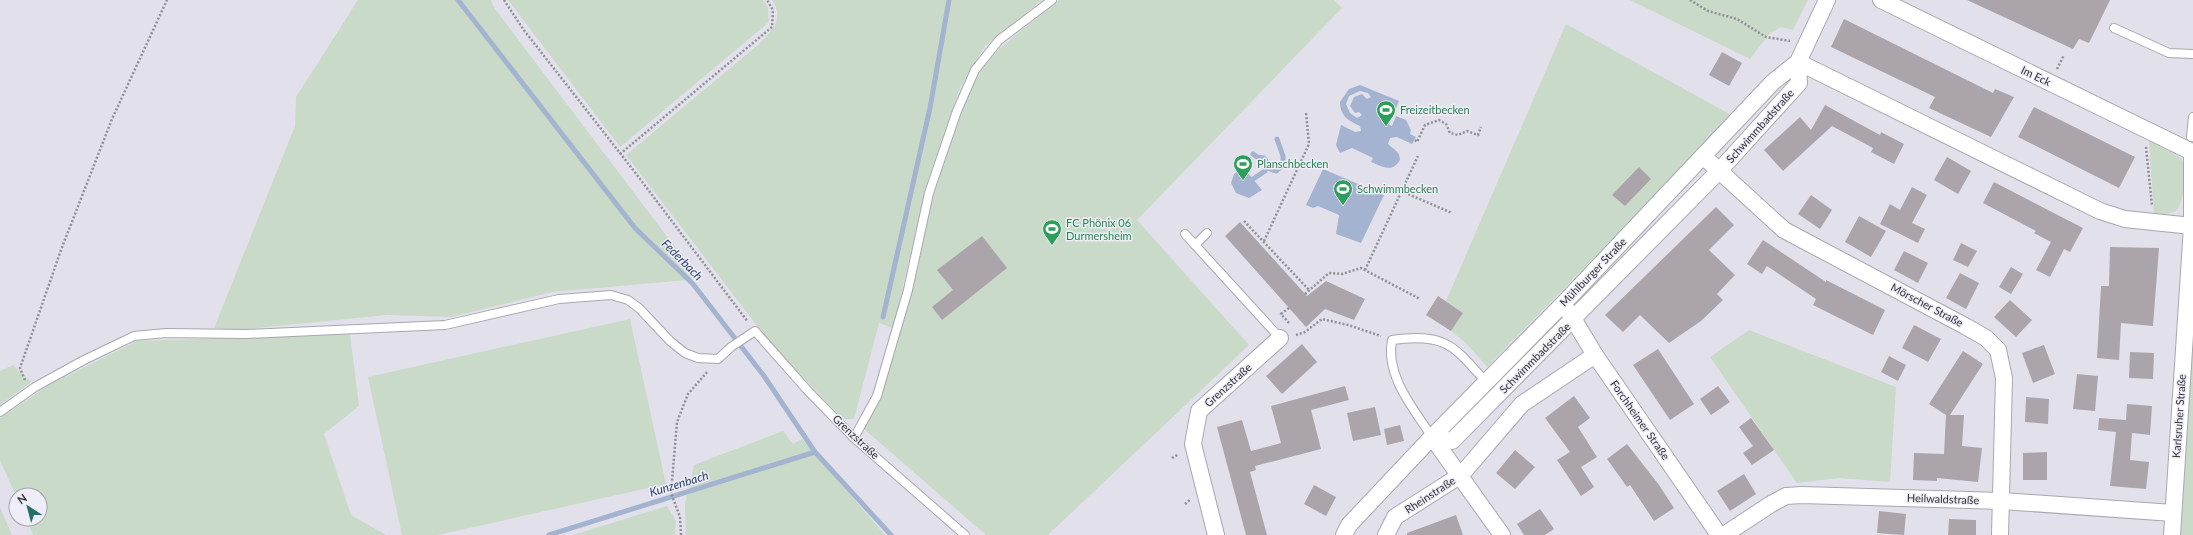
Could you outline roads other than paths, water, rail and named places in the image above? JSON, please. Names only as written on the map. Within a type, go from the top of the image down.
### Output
[{"type":"street","points":[[1827,0],[1805,44],[1798,62],[2100,211],[2125,219],[2192,226]]},
{"type":"street","name":"Im Eck","points":[[1881,0],[2149,131],[2192,145]]},
{"type":"street","name":"Mühlburger Straße","points":[[1344,535],[1350,525],[1432,437],[1563,304],[1773,82],[1798,62]]},
{"type":"street","name":"Schwimmbadstraße","points":[[1432,437],[1452,441],[1720,170],[1799,83],[1798,62]]},
{"type":"street","name":"Karlsruher Straße","points":[[2172,535],[2192,226],[2192,145]]},
{"type":"street","name":"Mörscher Straße","points":[[1703,156],[1784,230],[1965,326],[1986,338],[1998,350],[2004,378],[2000,535]]},
{"type":"street","name":"Forchheimer Straße","points":[[1563,304],[1574,319],[1595,355],[1719,535]]},
{"type":"street","name":"Grenzstraße","points":[[1216,535],[1193,444],[1199,411],[1280,338]]},
{"type":"street","name":"Schwimmbadstraße","points":[[1460,475],[1522,404],[1595,355]]},
{"type":"street","name":"Rheinstraße","points":[[1432,437],[1502,535]]},
{"type":"street","name":"Rheinstraße","points":[[1386,535],[1395,517],[1460,475]]},
{"type":"street","name":"Heilwaldstraße","points":[[1724,535],[1771,504],[1786,496],[1802,495],[2002,501],[2173,513]]},
{"type":"lane","points":[[854,438],[877,396],[908,290],[929,193],[957,111],[972,76],[999,40],[1052,0]]},
{"type":"lane","points":[[2114,28],[2169,53],[2193,54]]},
{"type":"lane","points":[[2192,145],[2193,117]]},
{"type":"lane","points":[[1195,245],[1208,233]]},
{"type":"lane","points":[[1184,234],[1280,338]]},
{"type":"lane","name":"Grenzstraße","points":[[0,412],[30,391],[84,360],[134,336],[166,333],[246,334],[445,325],[559,299],[611,295],[628,300],[639,308],[670,342],[685,353],[698,358],[718,359],[731,347],[755,330],[808,391],[854,438],[966,535]]},
{"type":"lane","points":[[1432,437],[1392,370],[1390,352],[1392,340],[1439,340],[1458,350],[1486,382]]},
{"type":"water","name":"Freizeitbecken","points":[[1360,85],[1399,101],[1389,125],[1392,126],[1396,116],[1406,120],[1411,130],[1410,134],[1416,137],[1412,144],[1397,137],[1390,138],[1388,144],[1398,153],[1400,157],[1400,160],[1394,166],[1387,168],[1379,166],[1371,162],[1373,158],[1352,148],[1340,153],[1336,145],[1341,125],[1355,132],[1361,131],[1360,126],[1349,120],[1343,114],[1340,107],[1340,102],[1349,89]],"holes":[[[1360,91],[1368,93],[1371,97],[1367,99],[1362,94],[1354,97],[1350,106],[1355,113],[1359,112],[1362,115],[1357,118],[1350,113],[1346,104],[1349,96]]]},
{"type":"water","name":"Planschbecken","points":[[1243,167],[1262,190],[1249,198],[1236,193],[1231,183],[1234,174]]},
{"type":"water","name":"Schwimmbecken","points":[[1323,169],[1384,195],[1361,243],[1336,234],[1339,215],[1318,206],[1313,208],[1306,205]]},
{"type":"waterway","name":"Federbach","points":[[458,0],[635,228],[693,284],[764,376],[815,452],[891,535]]},
{"type":"waterway","points":[[883,317],[930,108],[949,0]]},
{"type":"waterway","points":[[1267,168],[1276,171],[1283,165],[1283,156],[1277,139]]},
{"type":"waterway","points":[[1253,154],[1257,157],[1264,158],[1268,164],[1265,171],[1253,179]]},
{"type":"waterway","name":"Kunzenbach","points":[[549,535],[815,452]]},
{"type":"place","name":"Freizeitbecken","points":[[1386,127]]},
{"type":"place","name":"Planschbecken","points":[[1243,181]]},
{"type":"place","name":"Schwimmbecken","points":[[1343,206]]},
{"type":"place","name":"FC Phönix 06 Durmersheim","points":[[1052,246]]}]
